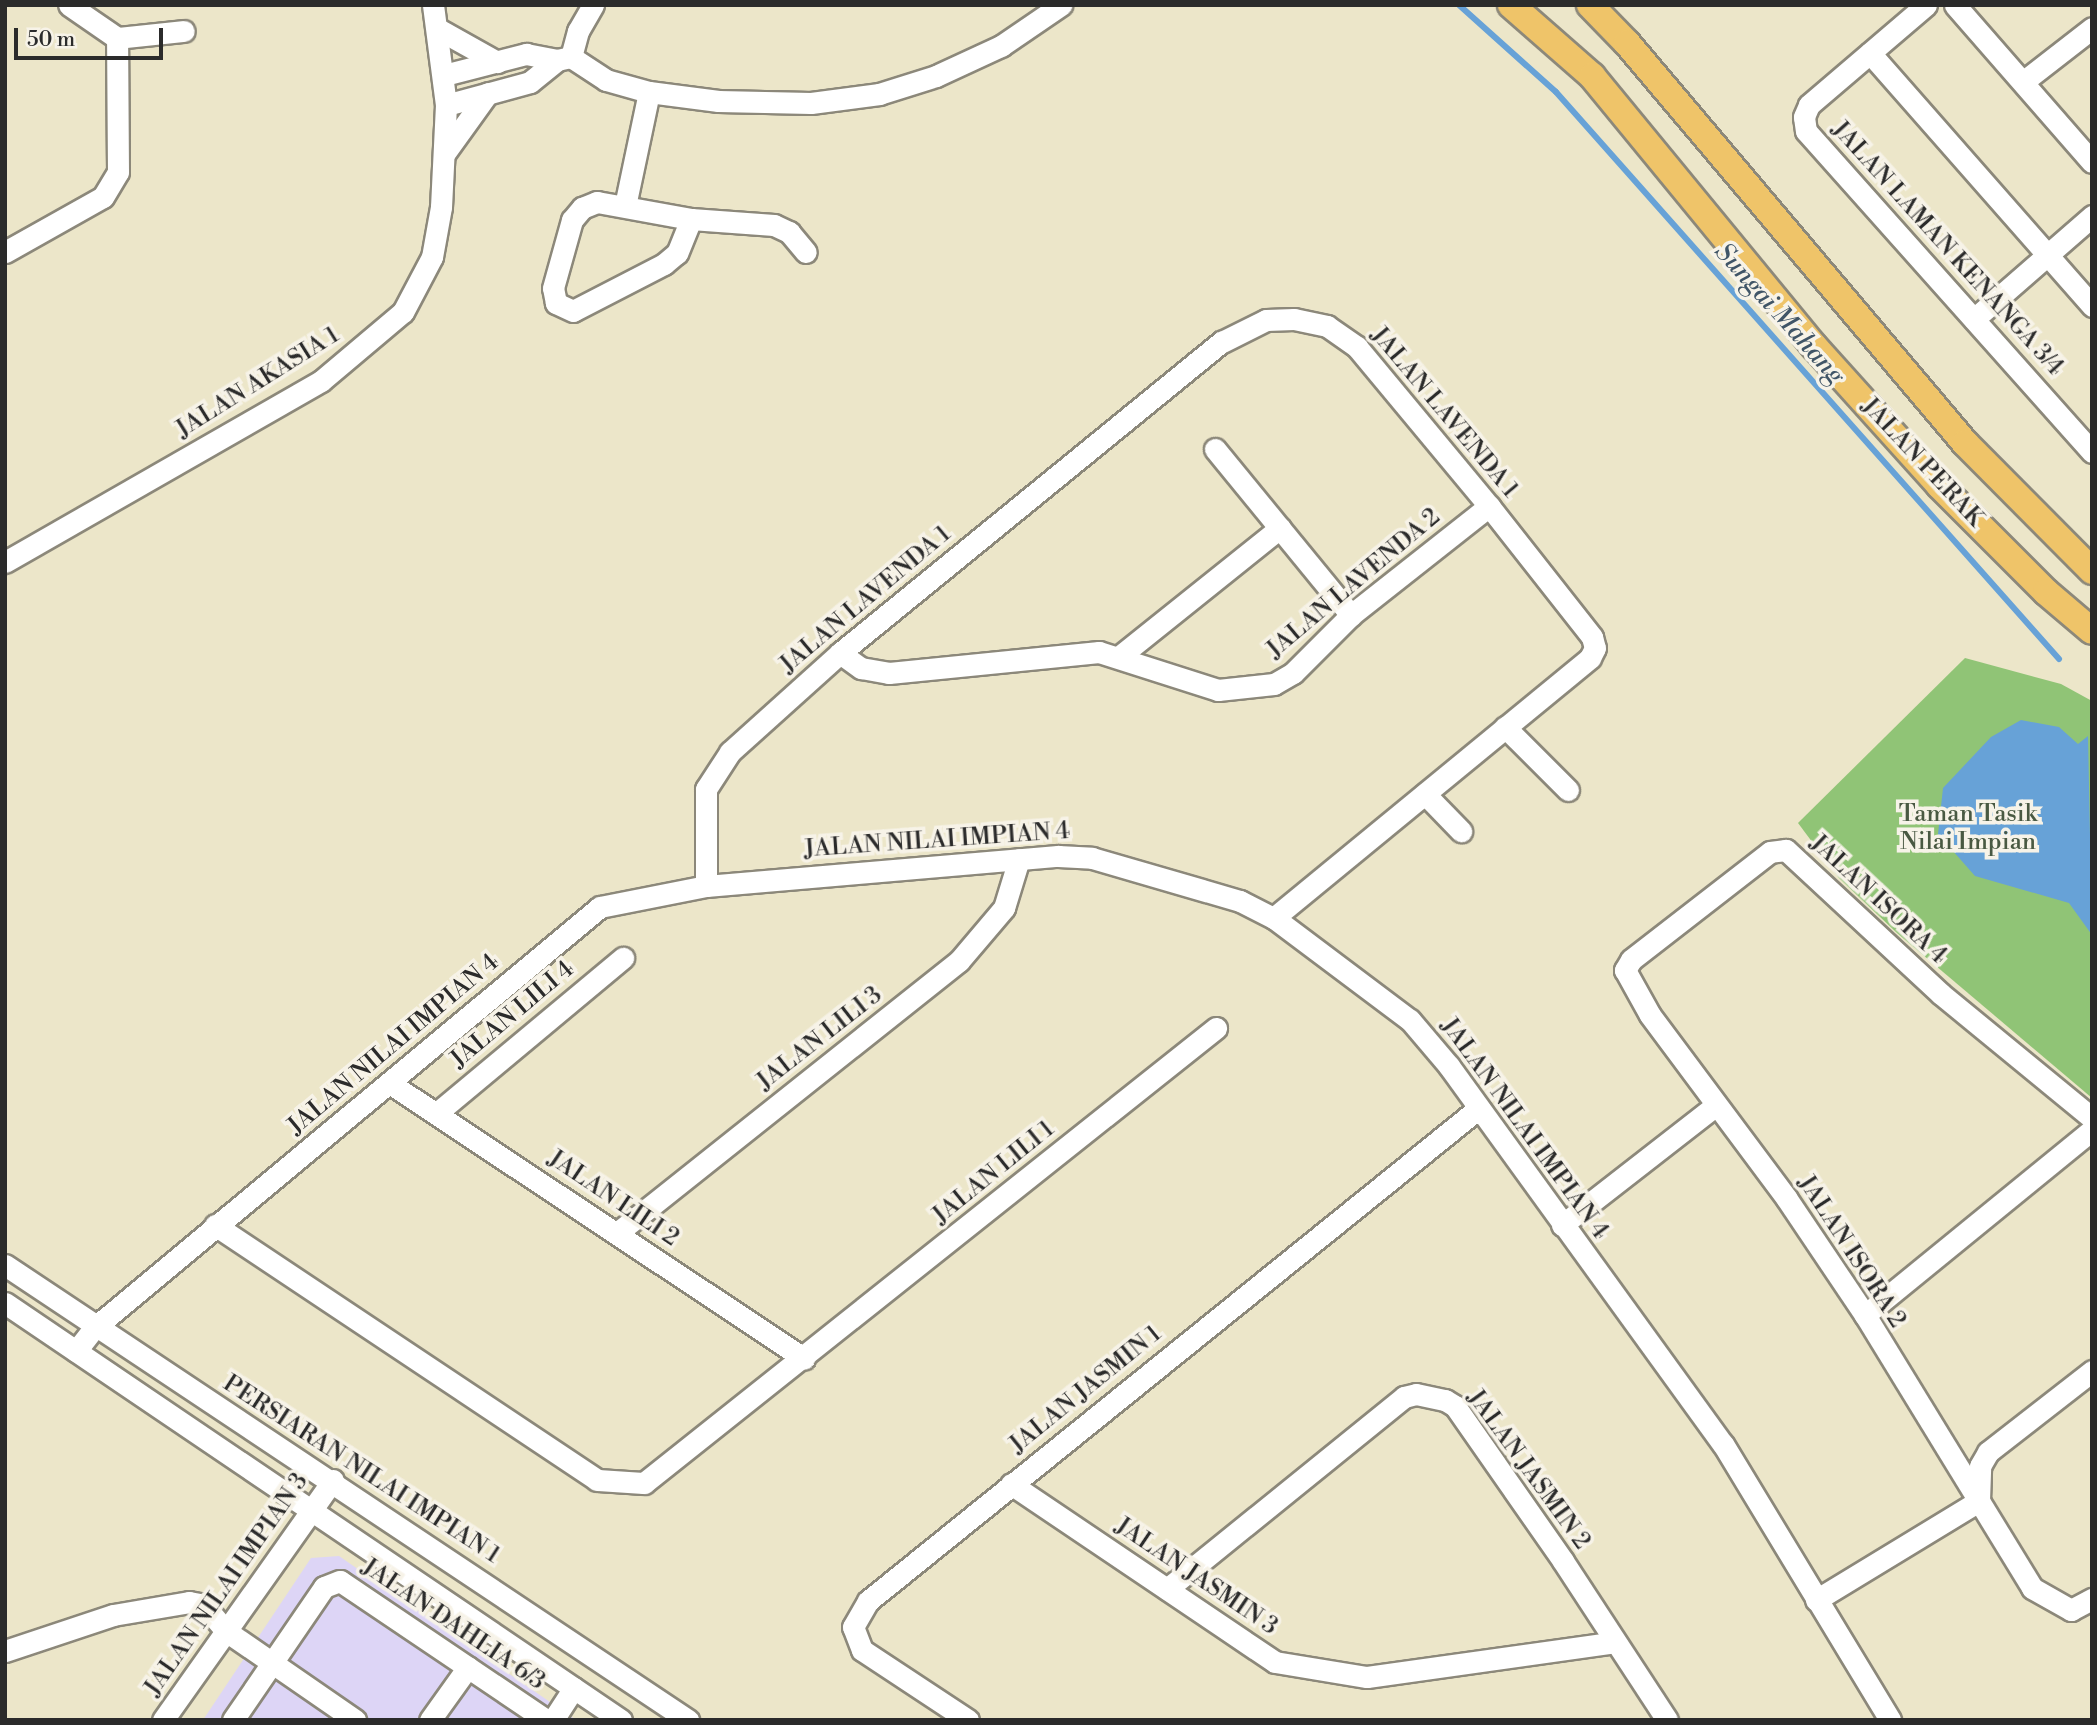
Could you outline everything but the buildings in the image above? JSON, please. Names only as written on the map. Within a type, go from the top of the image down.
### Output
[{"type":"main road","name":"JALAN PERAK","points":[[1511,5],[1592,76],[1814,346],[1939,485],[2046,592],[2092,631]]},
{"type":"main road","name":"JALAN PERAK","points":[[1590,5],[1628,43],[1965,443],[2092,571]]},
{"type":"street","points":[[69,5],[117,38],[184,31]]},
{"type":"street","name":"JALAN AKASIA 1","points":[[5,562],[321,381],[385,331],[414,297],[432,257],[444,154],[444,75],[433,5]]},
{"type":"street","points":[[446,104],[536,80],[564,59],[593,5]]},
{"type":"street","points":[[444,75],[532,54],[564,59],[606,80],[649,92],[718,101],[811,103],[879,94],[936,76],[1001,46],[1061,5]]},
{"type":"street","name":"JALAN LAMAN KENANGA 3/4","points":[[1926,5],[1809,105],[1804,117],[1806,131],[2092,452]]},
{"type":"street","points":[[1963,8],[2091,159]]},
{"type":"street","points":[[2024,81],[2092,28]]},
{"type":"street","points":[[438,29],[496,62]]},
{"type":"street","points":[[5,252],[96,202],[115,181],[119,163],[117,38]]},
{"type":"street","points":[[1870,53],[2092,306]]},
{"type":"street","points":[[625,206],[649,92]]},
{"type":"street","points":[[444,154],[488,93]]},
{"type":"street","points":[[691,219],[677,253],[664,264],[581,308],[561,309],[553,288],[572,220],[589,203],[625,206],[691,219],[775,225],[789,232],[806,252]]},
{"type":"street","points":[[1974,319],[2092,216]]},
{"type":"street","name":"JALAN LAVENDA 1","points":[[706,886],[704,807],[714,772],[753,730],[840,653],[1222,342],[1266,320],[1307,321],[1350,340],[1489,506],[1592,637],[1595,648],[1590,657],[1274,918]]},
{"type":"street","points":[[1215,449],[1351,615]]},
{"type":"street","name":"JALAN LAVENDA 2","points":[[840,653],[862,668],[889,673],[1077,653],[1120,656],[1218,690],[1274,684],[1293,673],[1351,615],[1489,506]]},
{"type":"street","points":[[1120,656],[1280,528]]},
{"type":"street","points":[[1505,727],[1568,790]]},
{"type":"street","points":[[1425,794],[1461,831]]},
{"type":"street","name":"JALAN ISORA 4","points":[[1625,970],[1631,960],[1770,852],[1786,850],[1941,995],[2092,1118]]},
{"type":"street","name":"JALAN NILAI IMPIAN 4","points":[[76,1352],[94,1328],[215,1225],[391,1084],[600,907],[706,886],[1018,859],[1092,859],[1223,894],[1274,918],[1389,1001],[1431,1043],[1723,1444],[1890,1720]]},
{"type":"street","name":"JALAN LILI 3","points":[[617,1233],[959,961],[1004,908],[1018,859]]},
{"type":"street","name":"JALAN LILI 4","points":[[438,1112],[623,958]]},
{"type":"street","name":"JALAN ISORA 2","points":[[1625,970],[1650,1015],[1787,1199],[1865,1315],[2034,1591],[2065,1608],[2076,1610],[2092,1599]]},
{"type":"street","name":"JALAN LILI 1","points":[[215,1225],[601,1482],[647,1482],[1216,1028]]},
{"type":"street","name":"JALAN LILI 2","points":[[391,1084],[438,1112],[804,1358]]},
{"type":"street","points":[[1562,1225],[1716,1105]]},
{"type":"street","name":"JALAN JASMIN 1","points":[[968,1720],[862,1650],[853,1627],[867,1601],[1479,1108]]},
{"type":"street","points":[[1865,1315],[2092,1130]]},
{"type":"street","name":"PERSIARAN NILAI IMPIAN 1","points":[[5,1265],[94,1328],[333,1480],[688,1720]]},
{"type":"street","points":[[5,1303],[621,1720]]},
{"type":"street","points":[[1816,1600],[1979,1501],[1980,1466],[1988,1452],[2092,1371]]},
{"type":"street","name":"JALAN JASMIN 2","points":[[1167,1590],[1404,1397],[1416,1394],[1455,1406],[1667,1720]]},
{"type":"street","name":"JALAN NILAI IMPIAN 3","points":[[163,1720],[333,1480]]},
{"type":"street","name":"JALAN JASMIN 3","points":[[1012,1484],[1275,1662],[1367,1676],[1616,1642]]},
{"type":"street","name":"JALAN DAHLIA 6/3","points":[[233,1720],[324,1587],[340,1581],[546,1720]]},
{"type":"street","points":[[5,1651],[113,1615],[169,1602],[204,1605],[226,1631],[355,1720]]},
{"type":"street","points":[[430,1720],[468,1667]]},
{"type":"street","points":[[552,1720],[574,1688]]},
{"type":"shaded area","points":[[339,1556],[576,1720],[203,1720],[311,1558]]},
{"type":"green space","name":"Taman Tasik Nilai Impian","points":[[1965,658],[2061,684],[2092,701],[2092,1098],[1897,933],[1839,878],[1798,823]]},
{"type":"water","points":[[2021,720],[2059,727],[2078,744],[2088,736],[2092,935],[2069,903],[1975,876],[1938,834],[1943,788],[1991,737]]},
{"type":"waterway","name":"Sungai Mahang","points":[[1459,5],[1556,92],[2059,659]]}]
